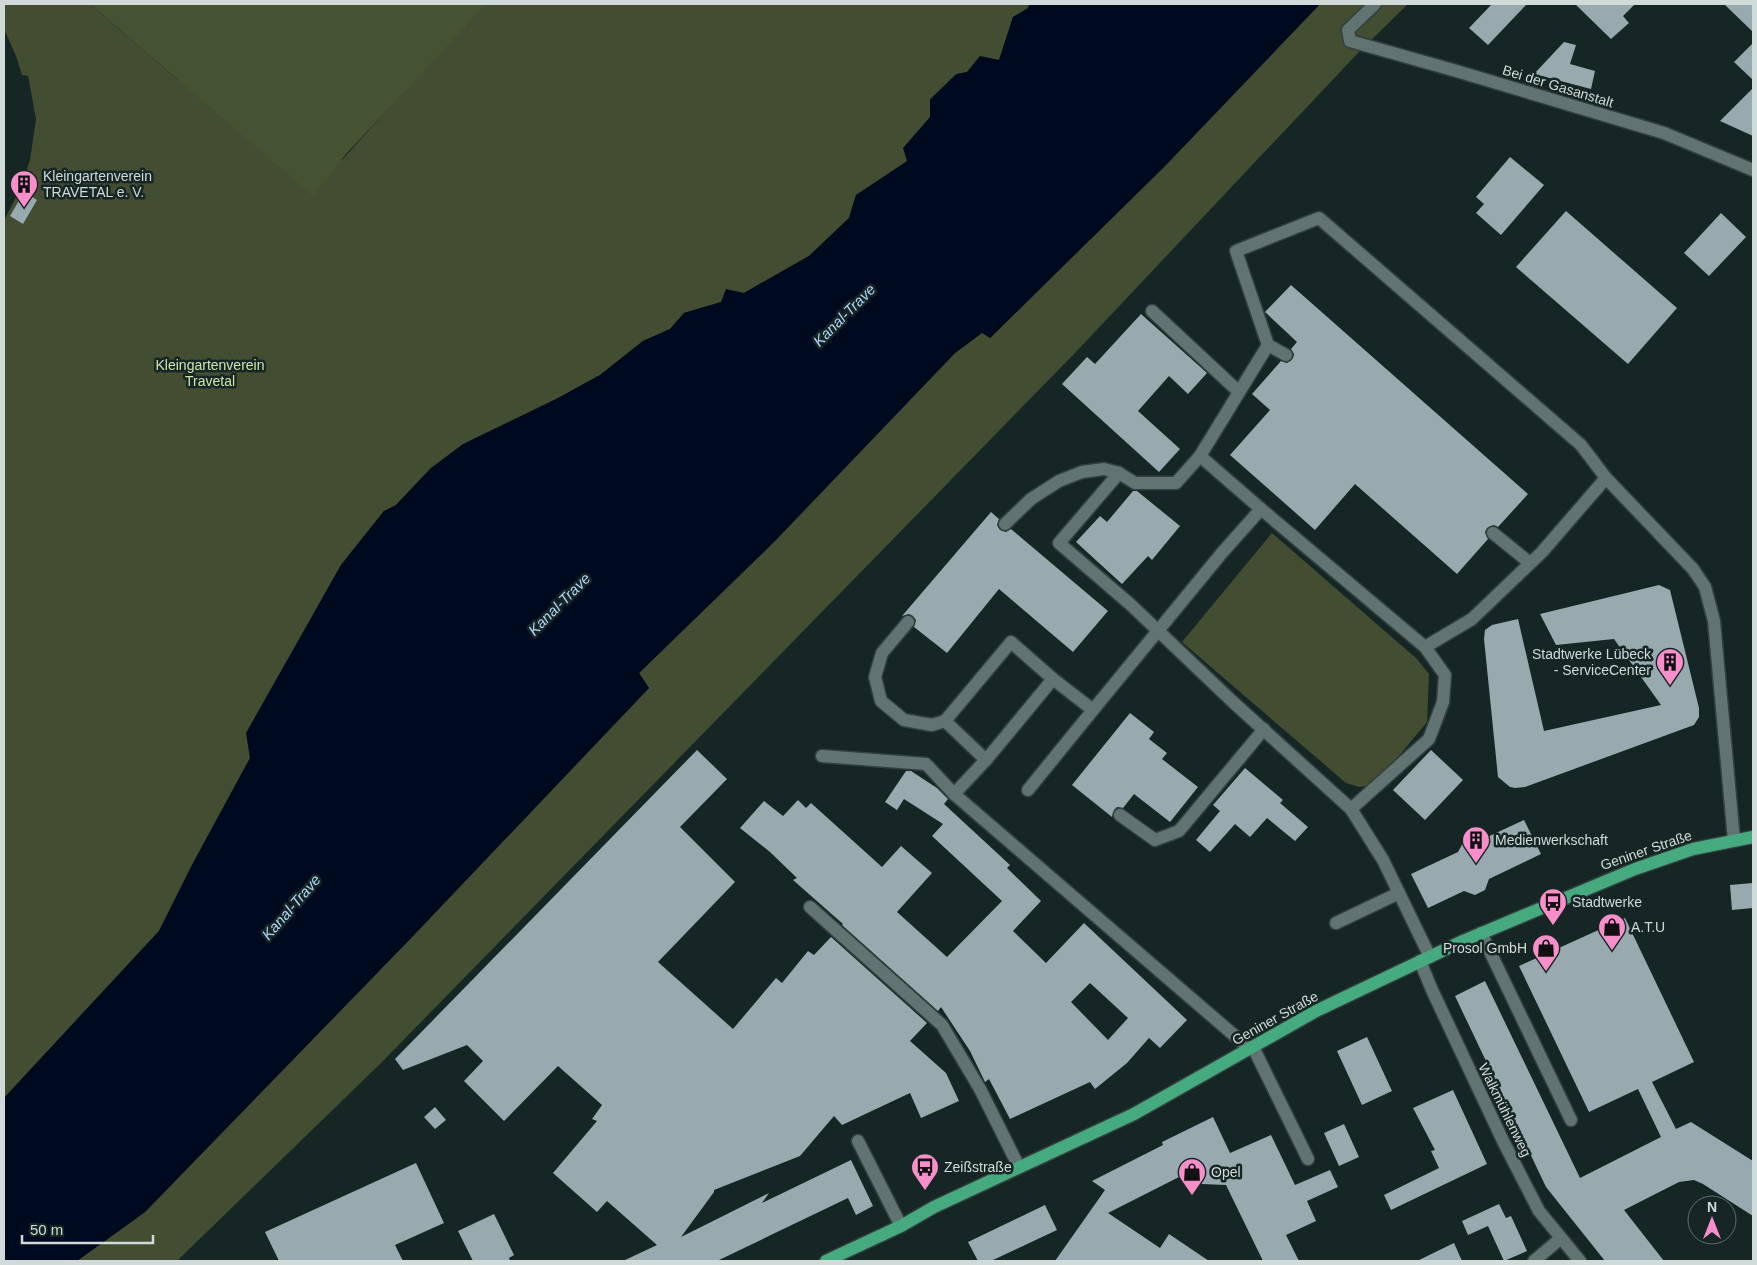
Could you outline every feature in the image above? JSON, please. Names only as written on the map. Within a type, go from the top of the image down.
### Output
[{"type":"main road","name":"Geniner Straße","points":[[826,1261],[901,1226],[934,1207],[1134,1114],[1316,1011],[1481,933],[1634,868],[1693,849],[1753,837]]},
{"type":"street","name":"Bei der Gasanstalt","points":[[1375,4],[1348,30],[1350,41],[1664,133],[1753,170]]},
{"type":"street","points":[[1286,354],[1268,345],[1236,251],[1319,218],[1581,445],[1606,478],[1693,569],[1705,587],[1714,621],[1734,840]]},
{"type":"street","points":[[1152,311],[1239,392]]},
{"type":"street","points":[[1006,524],[1031,499],[1059,481],[1082,472],[1104,469],[1119,473],[1135,483],[1176,483],[1200,456],[1268,345]]},
{"type":"street","points":[[1200,456],[1425,647],[1445,675],[1443,702],[1430,739],[1351,809]]},
{"type":"street","name":"Walkmühlenweg","points":[[1119,473],[1059,543],[1131,605],[1351,809],[1383,860],[1399,893],[1425,959],[1432,990],[1502,1141],[1539,1211],[1580,1261]]},
{"type":"street","points":[[1425,647],[1472,619],[1530,564],[1606,478]]},
{"type":"street","points":[[1028,790],[1157,631],[1261,509]]},
{"type":"street","points":[[1493,533],[1530,564]]},
{"type":"street","points":[[908,622],[882,653],[875,677],[881,701],[904,720],[932,726],[945,721],[1011,642],[1053,679],[1093,710]]},
{"type":"street","points":[[954,794],[986,760],[1053,679]]},
{"type":"street","points":[[945,721],[986,760]]},
{"type":"street","points":[[1120,815],[1155,840],[1179,831],[1264,729]]},
{"type":"street","points":[[822,756],[926,764],[954,794],[1251,1048],[1308,1159]]},
{"type":"street","points":[[1336,923],[1399,893]]},
{"type":"street","points":[[810,907],[942,1025],[980,1089],[1019,1167]]},
{"type":"street","points":[[1481,933],[1571,1120]]},
{"type":"street","points":[[858,1141],[901,1226]]},
{"type":"street","points":[[1534,1261],[1561,1238]]},
{"type":"green space","name":"Kleingartenverein Travetal","points":[[4,4],[90,4],[177,79],[342,160],[416,78],[487,4],[1029,4],[1029,8],[1013,17],[999,60],[980,57],[967,72],[956,74],[930,99],[931,117],[904,148],[908,161],[856,195],[849,218],[809,256],[744,293],[684,313],[670,329],[643,341],[600,375],[431,468],[396,505],[384,511],[341,565],[247,733],[250,758],[192,865],[159,931],[4,1098],[4,221],[22,185],[30,160],[36,119],[28,76],[22,75],[4,29]]},
{"type":"green space","points":[[90,4],[487,4],[346,154],[313,196]]},
{"type":"green space","points":[[1320,4],[1408,4],[1357,54],[1074,354],[381,1063],[177,1261],[77,1261],[145,1212],[413,936],[649,688],[639,673],[773,543],[955,353],[983,332],[990,338],[1165,166]]},
{"type":"green space","points":[[1272,533],[1417,659],[1429,674],[1427,722],[1394,762],[1366,786],[1359,787],[1346,783],[1182,642]]},
{"type":"water","name":"Kanal-Trave","points":[[1029,4],[1320,4],[1165,166],[990,338],[982,333],[955,353],[773,543],[639,673],[649,688],[413,936],[145,1212],[77,1261],[4,1261],[4,1098],[159,931],[192,865],[250,758],[246,733],[341,565],[384,511],[396,505],[431,468],[463,444],[558,398],[600,375],[643,341],[670,329],[684,313],[721,302],[726,289],[744,293],[809,256],[849,218],[856,195],[907,161],[903,148],[930,117],[930,100],[957,74],[967,72],[980,56],[999,60],[1013,17],[1028,8]]},
{"type":"building","points":[[1492,4],[1527,4],[1488,45],[1469,28]]},
{"type":"building","points":[[1575,4],[1635,4],[1623,16],[1629,23],[1611,39]]},
{"type":"building","points":[[1724,4],[1753,4],[1753,32]]},
{"type":"building","points":[[1564,42],[1576,45],[1570,64],[1595,71],[1591,89],[1534,74]]},
{"type":"building","points":[[1753,43],[1753,80],[1734,62]]},
{"type":"building","points":[[1753,88],[1753,136],[1720,121]]},
{"type":"building","points":[[1510,157],[1544,185],[1501,235],[1476,213],[1484,204],[1476,197]]},
{"type":"building","name":"Kleingartenverein TRAVETAL e. V.","points":[[24,192],[37,200],[23,224],[10,216]]},
{"type":"building","points":[[1566,211],[1677,308],[1628,364],[1516,267]]},
{"type":"building","points":[[1721,213],[1746,237],[1709,276],[1684,253]]},
{"type":"building","points":[[1291,285],[1528,494],[1498,527],[1494,525],[1487,528],[1485,532],[1488,539],[1457,574],[1355,484],[1315,530],[1230,455],[1270,410],[1252,394],[1281,361],[1287,363],[1293,358],[1294,354],[1291,349],[1297,342],[1265,312]]},
{"type":"building","points":[[1141,314],[1207,373],[1188,394],[1169,376],[1138,411],[1180,449],[1159,472],[1062,384],[1087,357],[1095,364]]},
{"type":"building","points":[[1133,491],[1137,491],[1180,526],[1152,560],[1148,556],[1122,584],[1076,542],[1100,516],[1107,522]]},
{"type":"building","points":[[991,512],[999,519],[997,525],[1000,530],[1006,532],[1011,529],[1108,611],[1073,652],[999,589],[947,653],[914,627],[916,620],[913,616],[909,614],[902,616]]},
{"type":"building","name":"Stadtwerke Lübeck - ServiceCenter","points":[[1659,585],[1670,590],[1699,708],[1699,717],[1694,725],[1525,787],[1510,787],[1498,777],[1484,639],[1485,630],[1492,625],[1518,619],[1544,731],[1661,705],[1614,639],[1556,645],[1540,614]]},
{"type":"building","points":[[1130,713],[1154,732],[1149,739],[1167,753],[1162,759],[1198,787],[1170,822],[1134,794],[1123,808],[1117,807],[1114,810],[1112,817],[1072,785]]},
{"type":"building","points":[[697,750],[727,779],[680,827],[735,882],[658,962],[733,1029],[776,978],[782,983],[808,951],[814,955],[831,937],[927,1023],[910,1041],[946,1073],[959,1101],[921,1118],[910,1093],[842,1125],[834,1116],[800,1156],[714,1190],[681,1237],[769,1193],[762,1203],[851,1160],[873,1206],[856,1215],[848,1198],[717,1261],[623,1261],[657,1245],[607,1201],[597,1212],[553,1173],[597,1121],[592,1119],[602,1105],[558,1066],[504,1121],[464,1081],[483,1061],[467,1045],[403,1070],[395,1059]]},
{"type":"building","points":[[1431,750],[1463,780],[1425,820],[1393,790]]},
{"type":"building","points":[[1245,768],[1283,800],[1280,803],[1308,827],[1295,841],[1267,818],[1250,837],[1235,824],[1210,852],[1196,840],[1220,811],[1213,805]]},
{"type":"building","points":[[906,771],[911,771],[937,788],[948,799],[944,804],[1010,865],[1007,868],[1041,901],[1013,931],[1046,963],[1084,923],[1187,1020],[1160,1048],[1149,1038],[1127,1063],[1095,1089],[1090,1082],[1010,1119],[989,1079],[985,1082],[970,1051],[941,1007],[938,1011],[793,880],[797,878],[770,852],[740,828],[764,801],[783,816],[798,800],[806,808],[811,803],[882,867],[901,846],[932,873],[897,912],[947,957],[1002,901],[932,836],[943,824],[904,799],[897,810],[885,802]],"holes":[[[1090,983],[1128,1018],[1108,1040],[1071,1002]]]},
{"type":"building","name":"Medienwerkschaft","points":[[1524,820],[1541,854],[1489,879],[1485,890],[1475,895],[1464,891],[1428,908],[1411,874],[1458,852],[1464,841],[1473,836],[1483,839]]},
{"type":"building","points":[[1753,883],[1753,908],[1732,910],[1730,885]]},
{"type":"building","points":[[1625,918],[1694,1062],[1652,1082],[1676,1129],[1691,1122],[1753,1161],[1753,1216],[1737,1206],[1737,1195],[1720,1195],[1694,1180],[1679,1182],[1624,1210],[1664,1261],[1605,1261],[1546,1187],[1455,996],[1485,981],[1580,1178],[1661,1137],[1638,1089],[1589,1112],[1519,966]]},
{"type":"building","points":[[1367,1037],[1392,1091],[1362,1105],[1337,1051]]},
{"type":"building","points":[[1453,1090],[1487,1164],[1391,1210],[1384,1195],[1439,1168],[1431,1151],[1435,1150],[1413,1108]]},
{"type":"building","points":[[435,1107],[446,1120],[435,1129],[424,1117]]},
{"type":"building","points":[[1213,1117],[1230,1153],[1271,1135],[1295,1185],[1330,1170],[1338,1187],[1307,1201],[1316,1221],[1286,1235],[1299,1261],[1263,1261],[1226,1185],[1202,1184],[1181,1176],[1108,1213],[1160,1248],[1169,1234],[1209,1261],[1055,1261],[1105,1190],[1092,1181],[1163,1145],[1162,1142]]},
{"type":"building","points":[[1344,1124],[1359,1157],[1339,1166],[1324,1133]]},
{"type":"building","points":[[416,1163],[444,1223],[395,1245],[403,1261],[279,1261],[265,1232]]},
{"type":"building","points":[[1499,1204],[1506,1218],[1511,1216],[1527,1251],[1504,1261],[1488,1226],[1468,1235],[1462,1221]]},
{"type":"building","points":[[1045,1205],[1057,1230],[991,1261],[978,1261],[968,1242]]},
{"type":"building","points":[[494,1214],[514,1255],[509,1258],[510,1261],[473,1261],[458,1231]]},
{"type":"building","points":[[1454,1243],[1462,1261],[1417,1261]]},
{"type":"place","name":"Kleingartenverein TRAVETAL e. V.","points":[[24,208]]},
{"type":"place","name":"Stadtwerke Lübeck - ServiceCenter","points":[[1670,686]]},
{"type":"place","name":"Medienwerkschaft","points":[[1476,864]]},
{"type":"place","name":"Stadtwerke","points":[[1553,926]]},
{"type":"place","name":"A.T.U","points":[[1612,951]]},
{"type":"place","name":"Prosol GmbH","points":[[1546,972]]},
{"type":"place","name":"Zeißstraße","points":[[925,1191]]},
{"type":"place","name":"Opel","points":[[1192,1196]]}]
